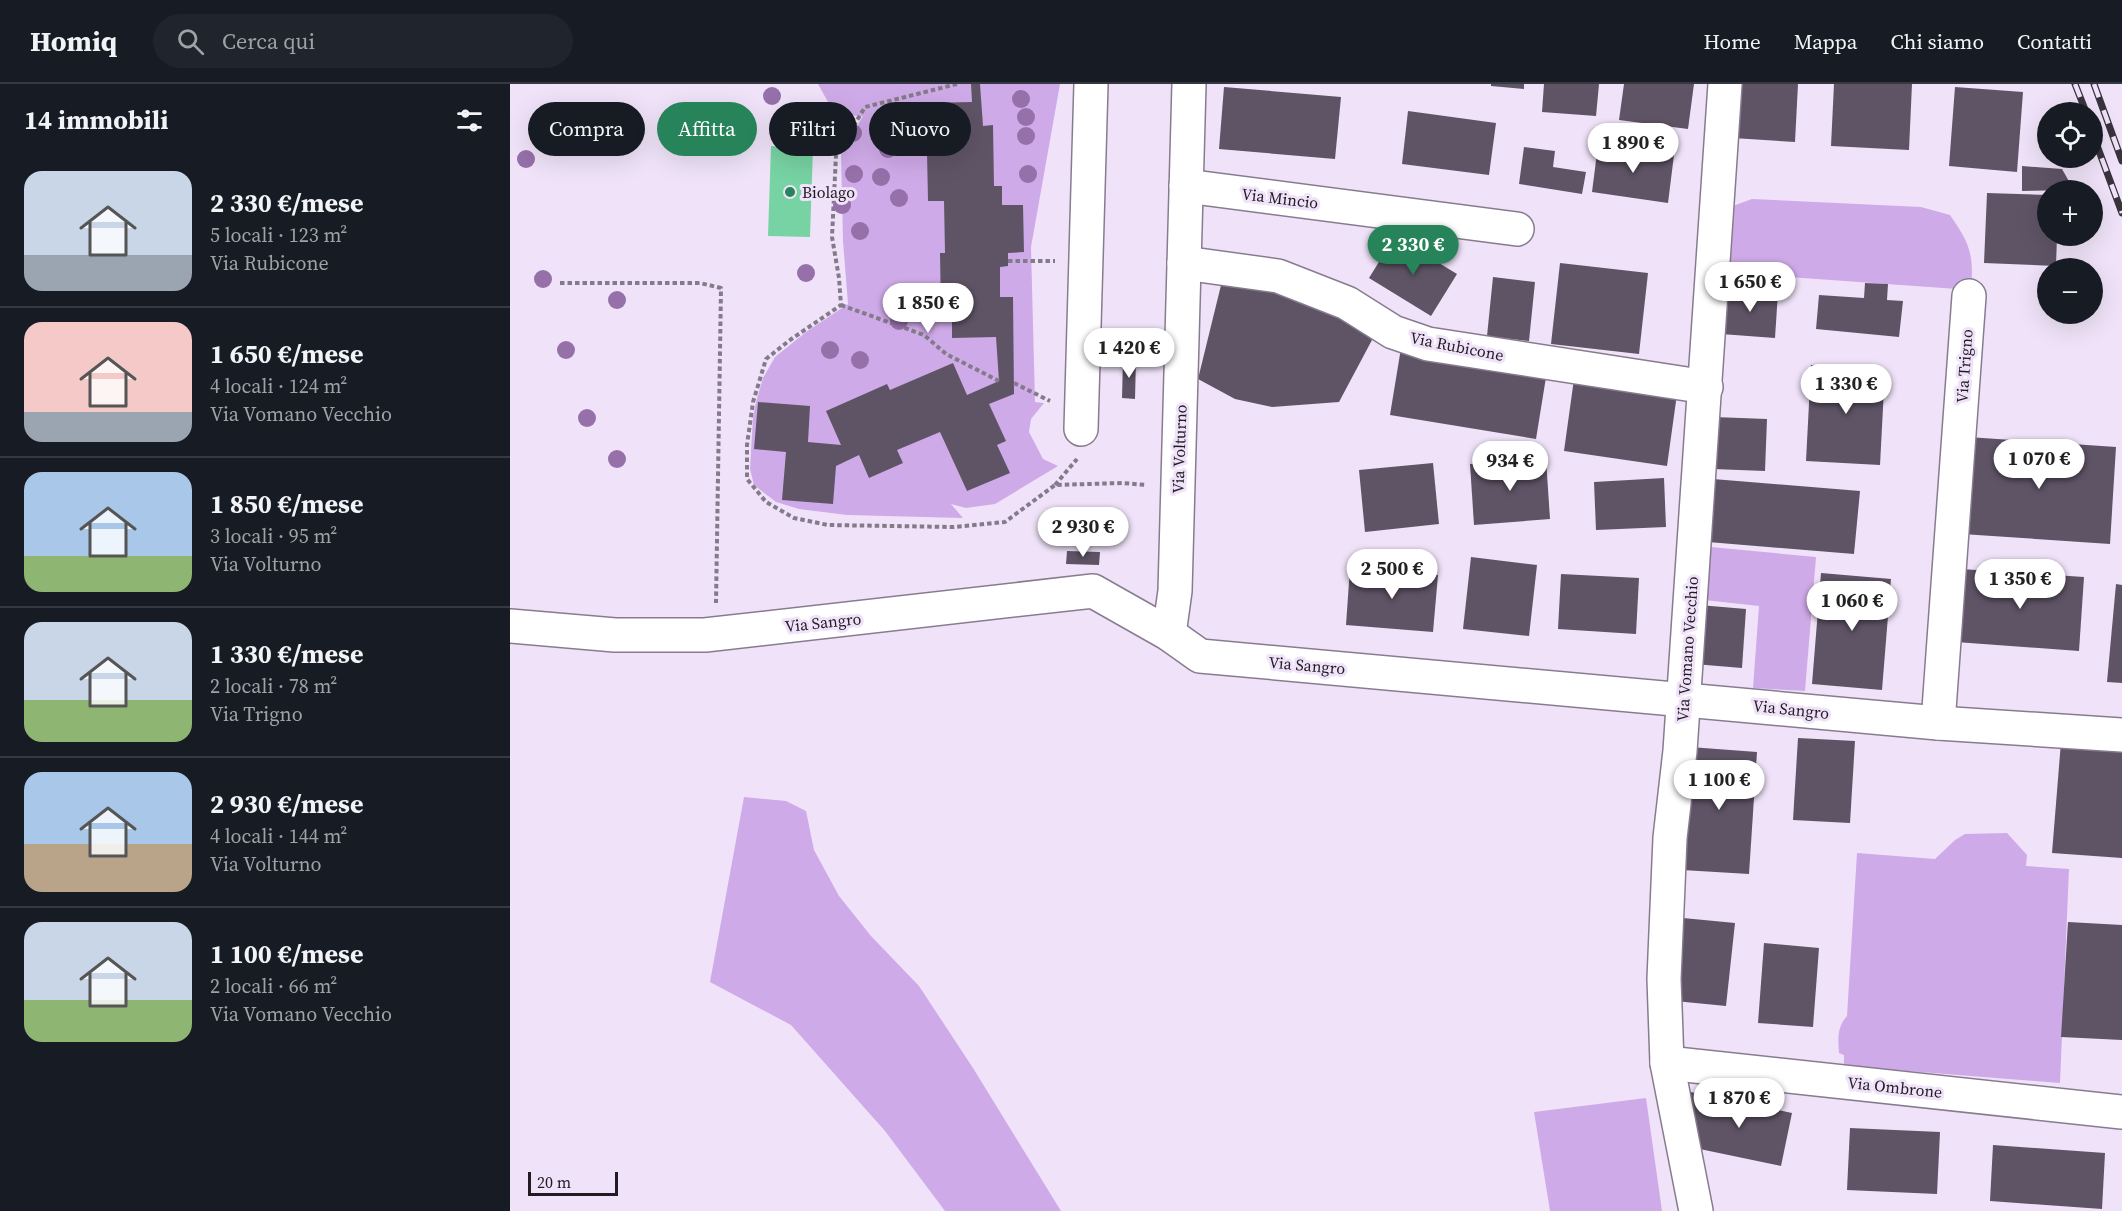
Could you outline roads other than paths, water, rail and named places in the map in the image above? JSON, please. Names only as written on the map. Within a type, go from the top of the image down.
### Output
[{"type":"street","points":[[1082,420],[1091,84]]},
{"type":"street","name":"Via Volturno","points":[[1169,634],[1175,591],[1189,84]]},
{"type":"street","name":"Via Vomano Vecchio","points":[[1696,1211],[1667,1063],[1665,956],[1670,838],[1680,751],[1725,84]]},
{"type":"street","name":"Via Mincio","points":[[1186,186],[1517,229]]},
{"type":"street","name":"Via Rubicone","points":[[1184,263],[1278,276],[1347,303],[1393,332],[1428,344],[1706,387]]},
{"type":"street","name":"Via Trigno","points":[[1938,723],[1969,296]]},
{"type":"street","name":"Via Sangro","points":[[510,626],[615,635],[705,635],[1092,591],[1169,634],[1200,656],[1683,698],[1938,723],[2122,735]]},
{"type":"street","name":"Via Ombrone","points":[[1667,1063],[2122,1112]]},
{"type":"railway","points":[[2075,84],[2082,102]]},
{"type":"railway","points":[[2094,84],[2122,161]]},
{"type":"railway","points":[[2103,162],[2122,213]]},
{"type":"place","name":"Biolago","points":[[790,192]]}]
